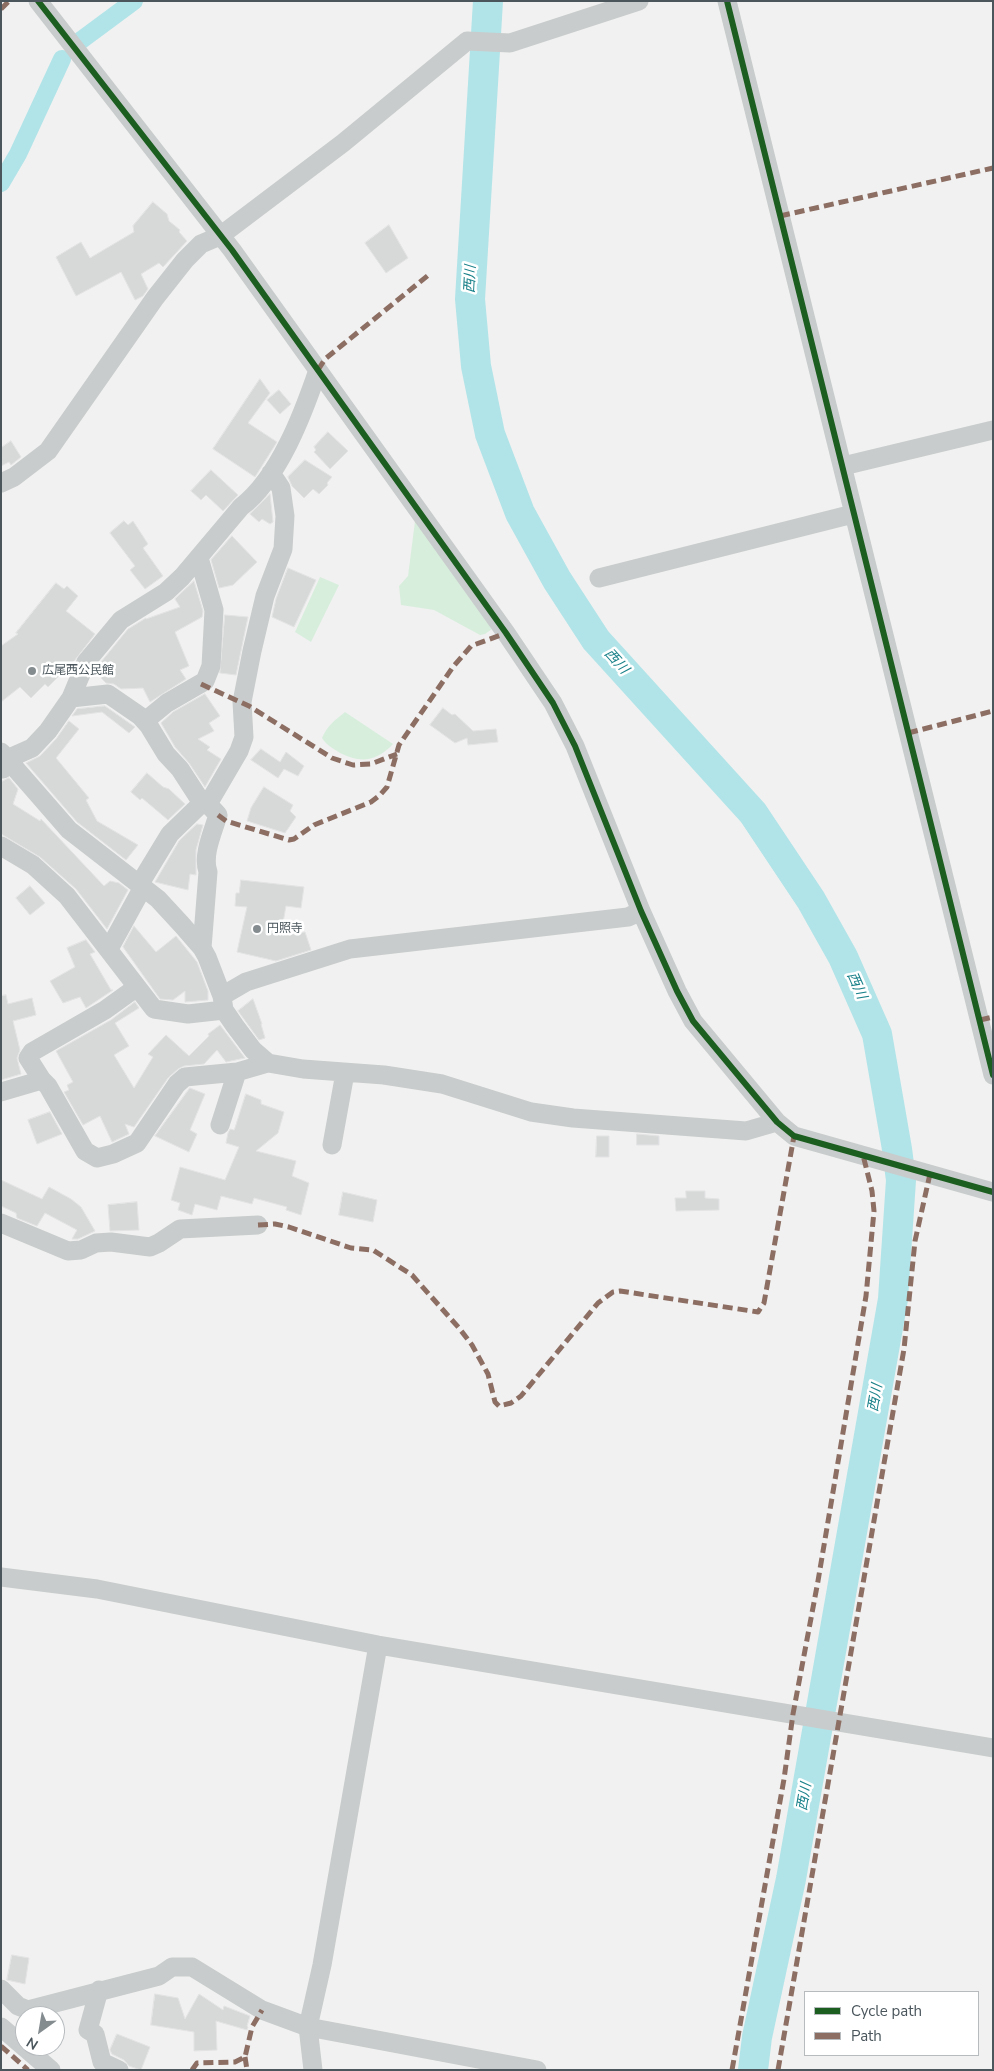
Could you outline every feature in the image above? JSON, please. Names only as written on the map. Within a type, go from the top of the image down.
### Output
[{"type":"street","points":[[38,1],[220,236],[318,370],[553,703],[575,746],[641,911],[677,991],[693,1021],[777,1122],[794,1136],[993,1192]]},
{"type":"street","points":[[1,483],[14,478],[48,451],[156,298],[185,260],[201,244],[220,236],[343,143],[467,41],[510,43],[639,1]]},
{"type":"street","points":[[727,1],[993,1075]]},
{"type":"street","points":[[268,1064],[244,1039],[223,1003],[202,948],[158,899],[69,830],[3,761],[32,748],[48,730],[71,698],[86,662],[121,620],[166,592],[182,577],[241,507],[251,499],[271,473],[298,422],[318,370]]},
{"type":"street","points":[[843,466],[993,430]]},
{"type":"street","points":[[202,948],[208,872],[206,866],[210,807],[239,751],[244,737],[242,702],[265,596],[282,549],[285,532],[281,488],[271,473]]},
{"type":"street","points":[[599,578],[854,514]]},
{"type":"street","points":[[145,721],[167,703],[206,681],[211,666],[214,610],[198,558]]},
{"type":"street","points":[[71,698],[108,694],[145,721],[166,754],[210,807]]},
{"type":"street","points":[[109,950],[170,834],[210,807]]},
{"type":"street","points":[[1,846],[33,864],[67,896],[154,1010],[188,1014],[223,1003],[246,982],[350,949],[628,917],[641,911]]},
{"type":"street","points":[[137,987],[105,1010],[32,1052],[28,1058],[48,1086],[85,1151],[97,1158],[113,1154],[136,1143],[185,1077],[237,1072],[268,1064],[345,1073],[384,1075],[442,1084],[531,1112],[573,1118],[746,1131],[777,1122]]},
{"type":"street","points":[[220,1125],[237,1072]]},
{"type":"street","points":[[332,1145],[345,1073]]},
{"type":"street","points":[[1,1092],[28,1086],[42,1080]]},
{"type":"street","points":[[1,1223],[68,1251],[81,1250],[96,1243],[111,1242],[150,1247],[180,1229],[258,1225]]},
{"type":"street","points":[[1,1577],[97,1589],[378,1645],[993,1748]]},
{"type":"street","points":[[313,2070],[308,2027],[322,1965],[378,1645]]},
{"type":"street","points":[[1,1990],[18,2006],[28,2010],[99,1990],[159,1976],[172,1967],[192,1967],[262,2010],[308,2027],[537,2070]]},
{"type":"street","points":[[99,1990],[92,2032],[102,2062],[119,2070]]},
{"type":"street","points":[[1,2027],[50,2070]]},
{"type":"green space","points":[[415,521],[492,629],[485,634],[480,635],[434,610],[401,605],[399,586],[408,576]]},
{"type":"green space","points":[[320,577],[339,585],[311,642],[295,632]]},
{"type":"green space","points":[[345,712],[393,744],[381,754],[368,759],[355,759],[340,753],[322,738],[329,727]]},
{"type":"building","points":[[153,202],[167,214],[169,221],[180,230],[179,232],[187,241],[163,267],[159,263],[141,274],[148,289],[143,296],[135,300],[121,272],[76,296],[56,257],[81,242],[90,258],[134,232],[133,226]]},
{"type":"building","points":[[389,225],[408,258],[386,273],[365,243]]},
{"type":"building","points":[[260,379],[270,393],[248,423],[277,442],[255,477],[213,449]]},
{"type":"building","points":[[279,390],[291,404],[280,414],[267,400]]},
{"type":"building","points":[[328,432],[348,451],[330,469],[314,452],[316,450],[314,447]]},
{"type":"building","points":[[11,441],[21,457],[11,465],[9,462],[1,466],[1,448]]},
{"type":"building","points":[[305,460],[332,477],[327,483],[328,485],[319,494],[313,489],[304,498],[292,486],[288,477]]},
{"type":"building","points":[[211,470],[238,495],[223,511],[206,495],[201,500],[191,491]]},
{"type":"building","points":[[270,494],[273,522],[270,524],[262,519],[259,522],[250,514]]},
{"type":"building","points":[[124,521],[128,525],[133,521],[148,544],[143,548],[163,576],[145,589],[130,570],[135,566],[110,533]]},
{"type":"building","points":[[232,536],[257,562],[233,585],[219,588],[211,560]]},
{"type":"building","points":[[288,568],[316,580],[294,627],[272,617],[276,599]]},
{"type":"building","points":[[194,581],[203,611],[202,617],[175,632],[189,666],[180,670],[186,679],[150,702],[143,688],[121,689],[114,684],[106,683],[94,671],[128,629],[146,618],[180,607],[175,599]]},
{"type":"building","points":[[56,583],[64,589],[67,586],[78,596],[66,611],[95,634],[75,660],[48,687],[45,684],[31,698],[20,687],[1,702],[1,646],[18,634],[16,633]]},
{"type":"building","points":[[225,615],[248,617],[236,675],[220,673]]},
{"type":"building","points":[[205,694],[220,716],[209,723],[214,731],[198,739],[210,747],[207,750],[221,759],[205,787],[189,763],[175,747],[161,723],[173,712]]},
{"type":"building","points":[[105,706],[135,727],[129,733],[102,712],[72,716],[77,709]]},
{"type":"building","points":[[443,708],[452,715],[455,714],[473,731],[496,729],[498,742],[468,745],[467,738],[455,743],[430,725]]},
{"type":"building","points":[[69,721],[79,729],[56,758],[89,798],[86,800],[97,821],[138,845],[126,860],[77,822],[26,763],[40,756]]},
{"type":"building","points":[[261,749],[280,762],[286,752],[304,766],[298,776],[284,769],[278,778],[251,760]]},
{"type":"building","points":[[147,773],[163,787],[169,789],[185,804],[168,820],[142,798],[140,800],[131,792]]},
{"type":"building","points":[[9,778],[18,789],[13,804],[40,821],[41,819],[104,886],[110,881],[119,883],[128,890],[107,929],[76,889],[40,857],[1,834],[1,782]]},
{"type":"building","points":[[264,787],[293,805],[290,811],[296,817],[285,833],[247,821],[251,808]]},
{"type":"building","points":[[197,824],[203,825],[196,850],[196,875],[190,874],[188,890],[155,882],[179,841]]},
{"type":"building","points":[[241,880],[304,887],[301,908],[286,906],[281,934],[305,932],[311,950],[276,961],[237,952],[247,907],[235,906],[236,893],[239,893]]},
{"type":"building","points":[[30,886],[45,903],[30,915],[16,898]]},
{"type":"building","points":[[134,926],[156,952],[176,936],[197,962],[208,991],[208,1000],[185,1002],[185,991],[173,1000],[160,999],[123,947]]},
{"type":"building","points":[[86,940],[95,952],[90,954],[111,990],[113,990],[86,1008],[80,997],[63,1003],[50,981],[75,967],[67,948]]},
{"type":"building","points":[[6,995],[8,1004],[32,998],[36,1015],[13,1021],[20,1050],[17,1058],[21,1074],[1,1080],[1,996]]},
{"type":"building","points":[[253,999],[265,1038],[259,1040],[238,1011]]},
{"type":"building","points":[[135,1002],[139,1008],[115,1023],[129,1046],[114,1055],[134,1088],[153,1057],[148,1054],[166,1035],[189,1056],[209,1036],[208,1034],[220,1025],[245,1058],[226,1062],[217,1050],[204,1064],[184,1066],[178,1069],[168,1078],[134,1127],[125,1124],[129,1134],[112,1142],[100,1116],[83,1125],[64,1092],[69,1090],[67,1085],[73,1082],[56,1051],[111,1020]]},
{"type":"building","points":[[190,1088],[205,1094],[190,1130],[197,1134],[189,1152],[155,1136]]},
{"type":"building","points":[[246,1094],[261,1100],[261,1104],[284,1112],[278,1133],[256,1151],[296,1161],[292,1176],[309,1183],[301,1215],[286,1210],[287,1207],[254,1198],[252,1204],[221,1196],[217,1210],[195,1204],[192,1215],[178,1210],[180,1203],[171,1200],[180,1167],[225,1180],[239,1147],[226,1143],[228,1133],[230,1129],[234,1130]]},
{"type":"building","points":[[50,1112],[62,1134],[37,1144],[28,1120]]},
{"type":"building","points":[[637,1134],[659,1136],[659,1145],[637,1145]]},
{"type":"building","points":[[597,1136],[609,1136],[609,1157],[596,1157]]},
{"type":"building","points":[[1,1180],[42,1199],[49,1187],[81,1207],[95,1231],[78,1239],[72,1239],[77,1230],[45,1213],[37,1226],[17,1218],[16,1213],[1,1206]]},
{"type":"building","points":[[686,1191],[705,1191],[705,1198],[719,1199],[719,1210],[676,1211],[675,1198],[686,1198]]},
{"type":"building","points":[[343,1192],[377,1200],[373,1222],[339,1215]]},
{"type":"building","points":[[137,1202],[139,1230],[110,1231],[108,1205]]},
{"type":"building","points":[[12,1955],[29,1958],[25,1984],[7,1980]]},
{"type":"building","points":[[155,1994],[178,1998],[185,2019],[199,1994],[223,2010],[224,2006],[250,2016],[247,2030],[216,2021],[217,2050],[194,2051],[194,2032],[151,2025]]},
{"type":"building","points":[[117,2034],[150,2047],[141,2070],[129,2066],[124,2060],[112,2054],[110,2050]]},
{"type":"waterway","points":[[80,41],[134,1]]},
{"type":"waterway","name":"西川","points":[[488,1],[470,299],[476,366],[490,434],[520,513],[557,580],[596,640],[753,813],[811,900],[843,957],[877,1034],[901,1180],[893,1299],[791,1879],[757,2037],[753,2070]]},
{"type":"waterway","points":[[1,183],[18,154],[62,59]]},
{"type":"marked path","points":[[1,9],[9,1]]},
{"type":"marked path","points":[[780,216],[993,168]]},
{"type":"marked path","points":[[318,370],[325,359],[431,273]]},
{"type":"marked path","points":[[218,815],[226,821],[289,840],[294,839],[314,825],[371,802],[387,787],[399,745],[453,667],[471,646],[506,633]]},
{"type":"marked path","points":[[201,684],[249,706],[332,758],[353,765],[371,764],[397,754]]},
{"type":"marked path","points":[[908,733],[993,711]]},
{"type":"marked path","points":[[980,1020],[993,1017]]},
{"type":"marked path","points":[[258,1225],[275,1224],[289,1227],[351,1248],[373,1250],[412,1275],[472,1345],[488,1374],[495,1402],[499,1406],[511,1403],[521,1396],[598,1303],[613,1292],[620,1291],[758,1312],[764,1303],[794,1136]]},
{"type":"marked path","points":[[732,2070],[784,1779],[793,1714],[818,1581],[866,1296],[874,1211],[872,1191],[863,1155]]},
{"type":"marked path","points":[[778,2070],[904,1349],[915,1241],[930,1174]]},
{"type":"marked path","points":[[192,2070],[197,2063],[235,2062],[245,2057],[252,2027],[262,2010]]},
{"type":"marked path","points":[[1,2046],[28,2070]]},
{"type":"marked path","points":[[245,2057],[247,2070]]},
{"type":"cycle path","points":[[38,1],[232,250],[506,633],[553,703],[575,746],[641,911],[677,991],[693,1021],[777,1122],[794,1136],[993,1192]]},
{"type":"cycle path","points":[[727,1],[993,1075]]},
{"type":"place","name":"広尾西公民館","points":[[32,671]]},
{"type":"place","name":"円照寺","points":[[257,929]]}]
